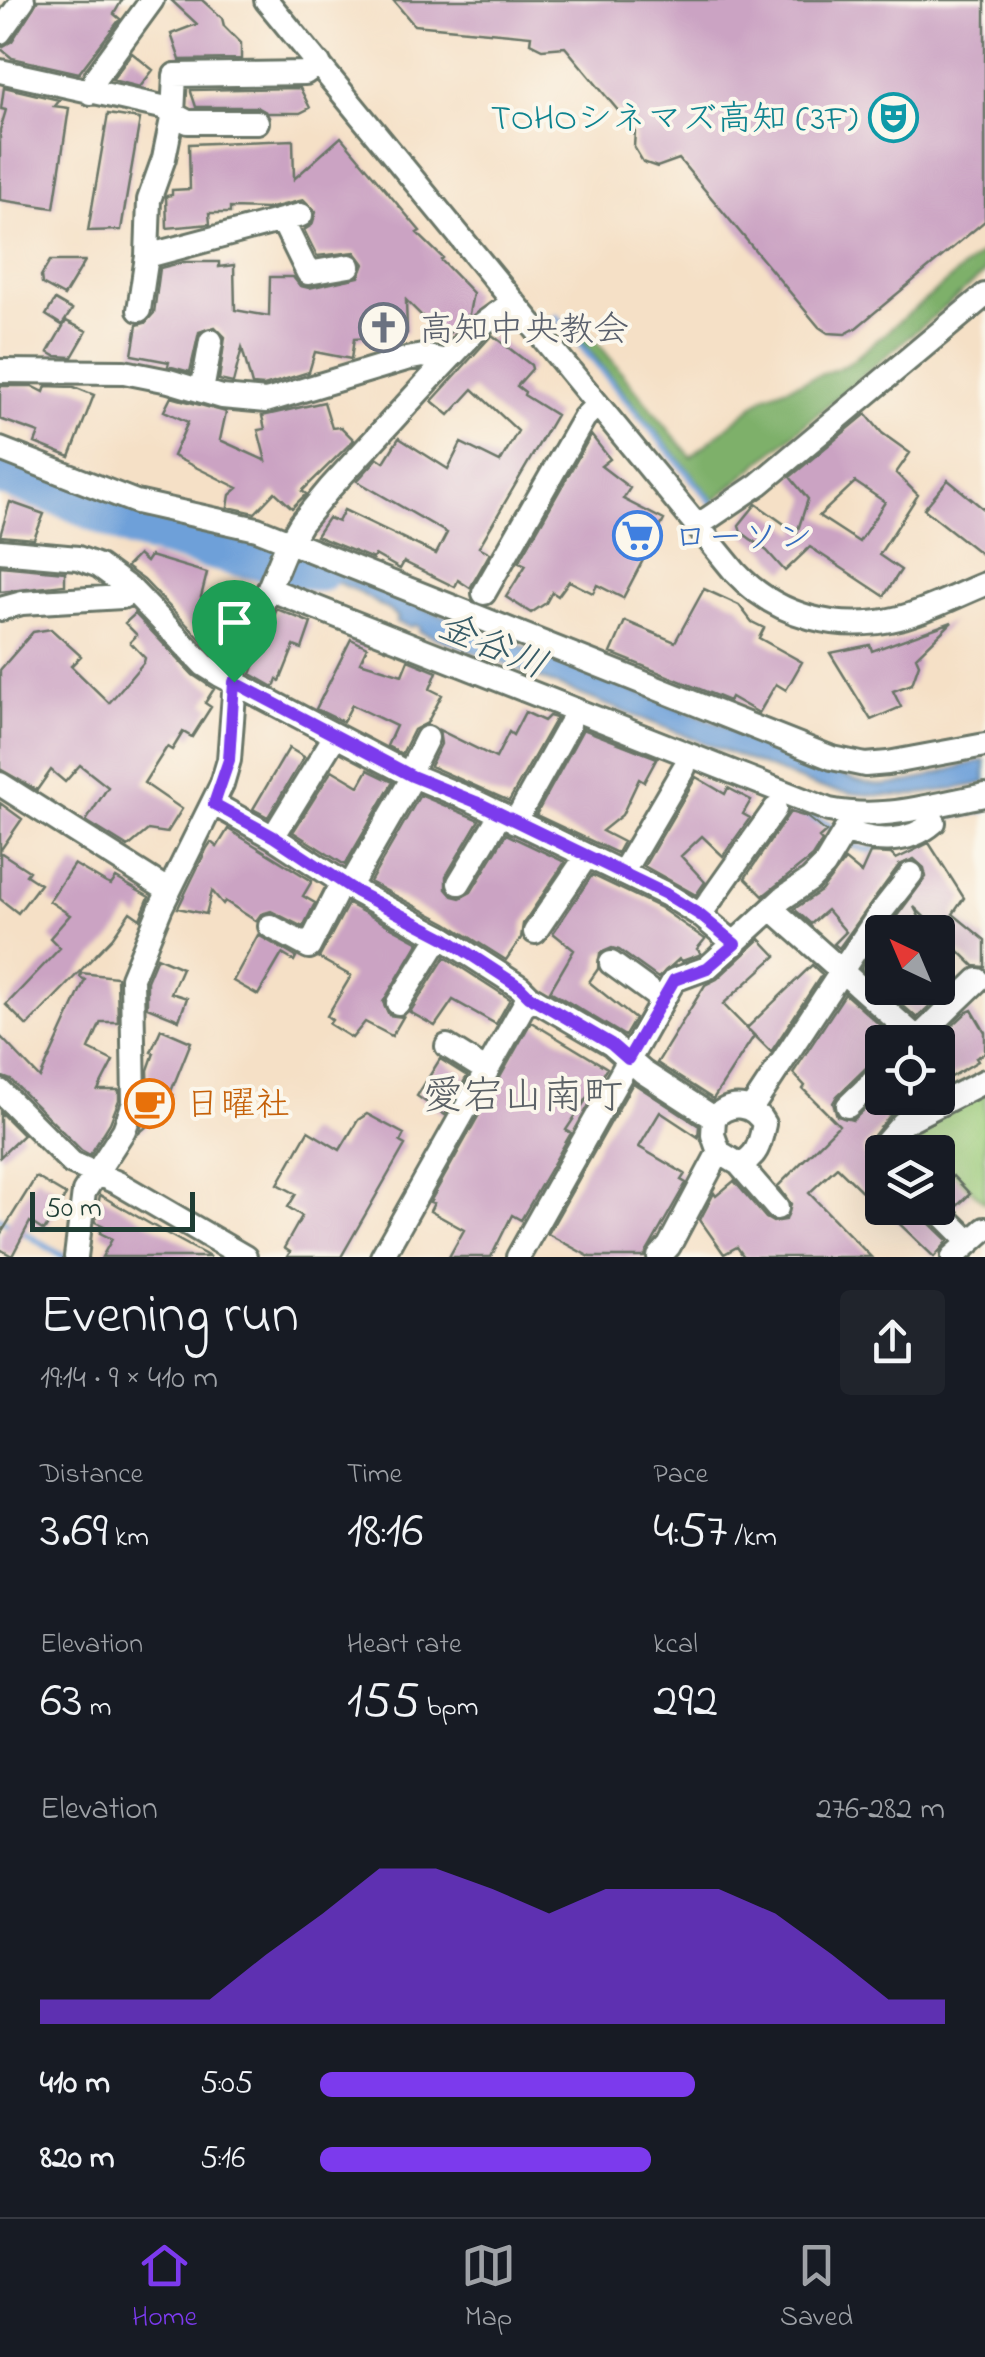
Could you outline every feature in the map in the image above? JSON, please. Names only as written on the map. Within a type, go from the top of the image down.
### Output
[{"type":"street","points":[[0,32],[24,0]]},
{"type":"street","points":[[90,93],[96,76],[152,0]]},
{"type":"street","points":[[266,0],[746,584],[769,602],[829,622],[901,618],[985,584]]},
{"type":"street","points":[[139,310],[147,256],[149,200],[164,158],[175,75],[305,73],[319,63]]},
{"type":"street","points":[[0,74],[162,108],[188,122],[257,122]]},
{"type":"street","points":[[147,256],[292,217],[308,273],[349,266]]},
{"type":"street","points":[[697,526],[760,484],[985,295]]},
{"type":"street","points":[[76,1254],[84,1192],[130,1117],[135,1076],[132,978],[169,891],[214,804],[229,760],[234,682],[287,547],[330,488],[446,361],[513,302]]},
{"type":"street","points":[[202,391],[212,341]]},
{"type":"street","points":[[0,370],[124,372],[242,400],[266,402],[387,364],[423,356],[446,361]]},
{"type":"street","points":[[484,593],[584,418],[596,406]]},
{"type":"street","points":[[0,448],[136,502],[257,529],[287,547],[832,758],[865,765],[985,745]]},
{"type":"street","points":[[0,552],[78,558],[98,566],[133,591],[204,665],[412,776],[622,872],[700,915],[735,944]]},
{"type":"street","points":[[270,586],[828,810],[860,816],[888,815],[985,795]]},
{"type":"street","points":[[0,608],[122,598],[133,591]]},
{"type":"street","points":[[459,883],[569,725]]},
{"type":"street","points":[[274,837],[335,736]]},
{"type":"street","points":[[270,926],[309,947],[337,892],[354,879],[412,776],[427,738]]},
{"type":"street","points":[[622,872],[684,768]]},
{"type":"street","points":[[0,784],[169,891]]},
{"type":"street","points":[[214,804],[274,837],[345,884],[440,936],[529,996],[611,1044],[714,1118]]},
{"type":"street","points":[[700,915],[775,808]]},
{"type":"street","points":[[841,835],[901,821],[915,808]]},
{"type":"street","points":[[841,835],[869,840],[920,835],[934,822]]},
{"type":"street","points":[[518,1257],[674,980],[707,968],[735,944],[824,866],[841,835]]},
{"type":"street","points":[[535,932],[586,856]]},
{"type":"street","points":[[751,1109],[842,970],[912,874]]},
{"type":"street","points":[[772,909],[900,1025]]},
{"type":"street","points":[[398,1003],[440,936]]},
{"type":"street","points":[[610,963],[662,1000]]},
{"type":"street","points":[[932,1025],[978,980]]},
{"type":"street","points":[[382,1257],[529,996]]},
{"type":"street","points":[[447,1046],[487,1071]]},
{"type":"street","points":[[893,1135],[903,1123],[985,1081]]},
{"type":"street","points":[[848,1106],[865,1090]]},
{"type":"street","points":[[0,1091],[72,1163],[118,1183],[246,1257]]},
{"type":"street","points":[[714,1118],[731,1106],[751,1109],[764,1124],[754,1156],[729,1158]]},
{"type":"street","points":[[714,1118],[713,1135],[729,1158],[777,1208]]},
{"type":"street","points":[[659,1257],[729,1158]]},
{"type":"green space","points":[[985,250],[985,273],[714,501],[566,322],[574,314],[691,457],[766,395],[847,365]]},
{"type":"green space","points":[[985,1091],[985,1203],[955,1174],[955,1135],[913,1135],[909,1131],[939,1115],[955,1115],[955,1107]]},
{"type":"water","points":[[291,560],[337,574],[859,781],[879,785],[904,783],[985,760],[985,783],[902,796],[863,795],[817,787],[419,631],[415,625],[396,622],[398,617],[353,589],[318,575],[284,576]]},
{"type":"building","points":[[38,0],[122,0],[114,14],[120,19],[79,73],[12,58],[0,48],[12,41]]},
{"type":"building","points":[[171,0],[202,0],[241,43],[241,59],[180,60],[171,34],[197,24]]},
{"type":"building","points":[[393,0],[985,0],[985,221],[856,328],[845,334],[828,333],[679,159],[657,167],[643,162],[634,147],[635,131],[565,47],[542,49],[530,43],[531,36],[414,25]]},
{"type":"building","points":[[132,53],[153,70],[140,87],[112,80]]},
{"type":"building","points":[[4,87],[59,100],[54,106],[69,108],[54,208],[0,200]]},
{"type":"building","points":[[300,88],[310,108],[300,113],[268,113],[257,107],[196,107],[191,92],[191,90]]},
{"type":"building","points":[[108,114],[140,119],[121,230],[88,231]]},
{"type":"building","points":[[341,137],[420,231],[417,233],[473,293],[469,314],[444,338],[406,300],[407,333],[354,339],[351,359],[315,352],[309,372],[264,386],[252,385],[242,348],[233,383],[219,380],[225,337],[215,327],[199,332],[190,372],[168,366],[169,362],[132,355],[137,325],[154,313],[160,268],[184,262],[234,265],[235,310],[269,316],[270,277],[293,277],[300,286],[309,288],[359,277],[364,264],[355,252],[317,256],[304,230],[312,225],[316,212],[304,200],[267,209],[230,208],[230,213],[209,213],[210,224],[167,228],[166,196],[172,195],[172,190],[190,189],[189,144],[293,140],[294,179]]},
{"type":"building","points":[[50,261],[85,261],[64,296],[42,284],[41,276]]},
{"type":"building","points":[[55,300],[72,310],[62,325],[46,315]]},
{"type":"building","points":[[66,321],[87,331],[72,357],[55,356],[48,352]]},
{"type":"building","points":[[492,335],[531,365],[532,369],[517,386],[524,395],[556,415],[479,547],[490,553],[470,588],[458,580],[455,587],[404,562],[400,569],[375,555],[373,559],[316,536],[328,518],[338,522],[344,510],[436,554],[447,533],[357,481],[378,458],[384,462],[399,438],[448,469],[461,443],[500,462],[518,431],[473,389],[449,415],[432,401]]},
{"type":"building","points":[[0,386],[32,386],[44,392],[46,386],[74,387],[94,395],[70,457],[35,443],[39,433],[0,419]]},
{"type":"building","points":[[171,397],[226,412],[220,440],[266,461],[258,430],[265,429],[262,416],[324,402],[332,428],[341,427],[354,440],[302,491],[306,494],[292,508],[275,492],[255,513],[228,507],[230,495],[238,488],[173,456],[188,422],[164,411]]},
{"type":"building","points":[[866,414],[882,433],[910,453],[896,473],[918,495],[879,555],[901,570],[884,596],[810,547],[785,571],[767,551],[741,532],[739,525],[756,504],[797,533],[808,499],[790,477]],"holes":[[[855,482],[885,502],[859,542],[819,516]]]},
{"type":"building","points":[[591,435],[610,459],[601,466],[630,488],[623,499],[664,520],[623,598],[597,585],[593,593],[569,581],[558,596],[552,592],[546,603],[531,613],[506,597],[526,565],[519,562]]},
{"type":"building","points":[[948,480],[985,510],[985,557],[924,509]]},
{"type":"building","points":[[10,502],[44,514],[34,539],[0,536]]},
{"type":"building","points":[[138,555],[146,562],[150,556],[207,573],[201,597],[237,627],[223,659],[126,567]]},
{"type":"building","points":[[0,566],[65,572],[65,585],[0,592]]},
{"type":"building","points":[[704,589],[739,605],[752,622],[764,628],[759,638],[802,662],[786,690],[776,684],[759,713],[731,697],[729,701],[611,653],[625,621],[675,642]]},
{"type":"building","points":[[277,609],[311,623],[302,649],[294,646],[274,687],[251,674]]},
{"type":"building","points":[[135,614],[193,675],[214,689],[205,703],[211,707],[192,737],[183,732],[172,750],[167,747],[144,783],[182,809],[167,833],[148,830],[128,847],[86,821],[108,787],[80,765],[65,782],[51,770],[37,790],[0,769],[0,670],[33,632],[51,629],[81,656],[71,666],[109,703],[144,662],[145,658],[130,642],[137,635],[125,623]]},
{"type":"building","points":[[952,622],[916,657],[919,664],[912,684],[893,691],[901,707],[871,720],[830,653],[870,645],[872,651]]},
{"type":"building","points":[[351,639],[367,647],[360,662],[402,675],[408,660],[437,672],[430,689],[442,695],[427,723],[414,730],[402,754],[387,746],[396,726],[352,705],[343,722],[316,709]]},
{"type":"building","points":[[525,712],[544,721],[549,716],[556,718],[509,801],[430,766],[441,744],[439,730],[496,758]]},
{"type":"building","points":[[583,729],[657,758],[644,782],[639,779],[622,815],[602,831],[623,842],[617,853],[536,815]]},
{"type":"building","points":[[289,748],[304,757],[268,817],[253,809]]},
{"type":"building","points":[[332,770],[359,786],[368,770],[393,782],[345,865],[293,832]]},
{"type":"building","points":[[696,777],[725,794],[728,788],[751,800],[743,814],[750,818],[723,856],[702,836],[681,856],[705,882],[696,895],[644,866]]},
{"type":"building","points":[[420,795],[479,820],[446,876],[446,889],[452,896],[460,898],[471,892],[506,834],[565,862],[523,924],[521,938],[506,960],[370,882]]},
{"type":"building","points":[[0,803],[22,819],[0,851]]},
{"type":"building","points":[[790,812],[807,817],[826,832],[819,838],[822,841],[812,857],[763,896],[745,878]]},
{"type":"building","points":[[228,829],[312,881],[303,896],[315,903],[303,927],[271,911],[261,914],[256,921],[225,901],[223,904],[212,891],[206,914],[178,908],[207,848],[211,842],[217,847]]},
{"type":"building","points":[[929,843],[964,898],[954,915],[922,915],[914,907],[918,915],[898,915],[926,877],[924,868],[914,859],[899,865],[839,948],[834,944],[846,932],[827,910],[811,924],[794,909],[821,891],[845,860],[861,873],[870,853],[891,854],[896,859]]},
{"type":"building","points":[[0,852],[29,871],[26,875],[40,884],[18,913],[0,899]]},
{"type":"building","points":[[74,864],[106,883],[111,885],[116,878],[149,897],[140,919],[130,912],[113,937],[27,1026],[6,1005],[60,948],[50,938],[70,915],[49,901]]},
{"type":"building","points":[[592,875],[659,907],[705,939],[697,949],[699,955],[679,959],[658,978],[619,950],[612,948],[600,953],[598,969],[589,982],[635,1019],[625,1036],[550,991],[574,950],[553,933]]},
{"type":"building","points":[[348,904],[419,942],[383,1002],[389,1015],[403,1017],[392,1036],[365,1022],[352,1038],[329,1024],[332,1020],[327,1016],[351,976],[319,958]]},
{"type":"building","points":[[955,916],[985,940],[985,967],[974,966],[955,947]]},
{"type":"building","points":[[258,935],[296,957],[294,961],[282,954],[258,995],[233,981]]},
{"type":"building","points":[[760,939],[776,956],[723,1004],[754,1036],[713,1099],[657,1063],[705,985],[717,979]]},
{"type":"building","points":[[157,957],[182,968],[171,993],[187,998],[179,1020],[147,1007],[147,981]]},
{"type":"building","points":[[445,957],[510,999],[496,1024],[453,1000],[435,1026],[410,1012]]},
{"type":"building","points":[[812,965],[822,974],[771,1052],[747,1028]]},
{"type":"building","points":[[81,973],[117,977],[118,1022],[101,1022],[89,1049],[113,1061],[98,1090],[119,1090],[119,1100],[90,1155],[11,1080],[0,1076],[0,1036],[40,1078],[85,980]]},
{"type":"building","points":[[845,994],[880,1025],[865,1025],[865,1069],[833,1103],[837,1116],[853,1120],[865,1109],[865,1115],[890,1115],[874,1135],[865,1135],[865,1194],[837,1167],[809,1193],[871,1257],[744,1257],[737,1247],[724,1254],[700,1220],[714,1193],[716,1196],[734,1181],[766,1218],[773,1222],[786,1220],[791,1204],[778,1186],[839,1125],[803,1089],[805,1086],[793,1073]]},
{"type":"building","points":[[902,1005],[930,1005],[917,1018]]},
{"type":"building","points":[[972,1010],[985,1032],[985,1053],[955,1075],[953,1025]]},
{"type":"building","points":[[531,1022],[607,1068],[566,1130],[571,1133],[521,1220],[512,1215],[491,1257],[449,1257],[464,1230],[430,1211],[434,1203],[430,1202]]},
{"type":"building","points":[[161,1029],[191,1042],[170,1094],[173,1095],[139,1133],[149,1103],[148,1070],[154,1053],[151,1052]]},
{"type":"building","points":[[440,1059],[467,1076],[445,1115],[417,1096]]},
{"type":"building","points":[[633,1083],[699,1126],[698,1137],[660,1112],[639,1147],[685,1174],[681,1180],[686,1183],[644,1257],[590,1257],[548,1234]]},
{"type":"building","points":[[0,1112],[23,1135],[0,1157]]},
{"type":"building","points":[[367,1114],[404,1134],[400,1142],[405,1145],[341,1257],[287,1257],[290,1252],[284,1248],[302,1216],[288,1207],[296,1194],[278,1184],[308,1131],[340,1150],[358,1120]]},
{"type":"building","points":[[36,1177],[66,1195],[44,1231],[30,1222],[12,1256],[0,1249],[0,1235]]},
{"type":"building","points":[[955,1178],[970,1194],[955,1206]]},
{"type":"building","points":[[100,1195],[210,1257],[102,1257],[112,1239],[100,1233],[104,1226],[95,1222]]},
{"type":"building","points":[[901,1225],[931,1225],[948,1241],[934,1257]]},
{"type":"waterway","points":[[557,317],[714,505]]},
{"type":"waterway","name":"金谷川","points":[[0,475],[69,499],[134,529],[230,555],[320,572]]},
{"type":"waterway","points":[[701,771],[827,824],[851,845],[874,849]]},
{"type":"waterway","points":[[940,825],[950,816],[985,810]]},
{"type":"waterway","points":[[0,1218],[64,1257]]},
{"type":"place","name":"TOHOシネマズ高知 (3F)","points":[[893,117]]},
{"type":"place","name":"高知中央教会","points":[[384,328]]},
{"type":"place","name":"ローソン","points":[[638,536]]},
{"type":"place","name":"日曜社","points":[[150,1103]]},
{"type":"district","name":"愛宕山南町","points":[[523,1094]]},
{"type":"route","points":[[234,682],[412,776],[476,802],[666,894],[735,944],[707,968],[674,980],[628,1059],[611,1044],[529,996],[445,938],[357,892],[274,837],[214,804],[229,760],[234,682]]}]
